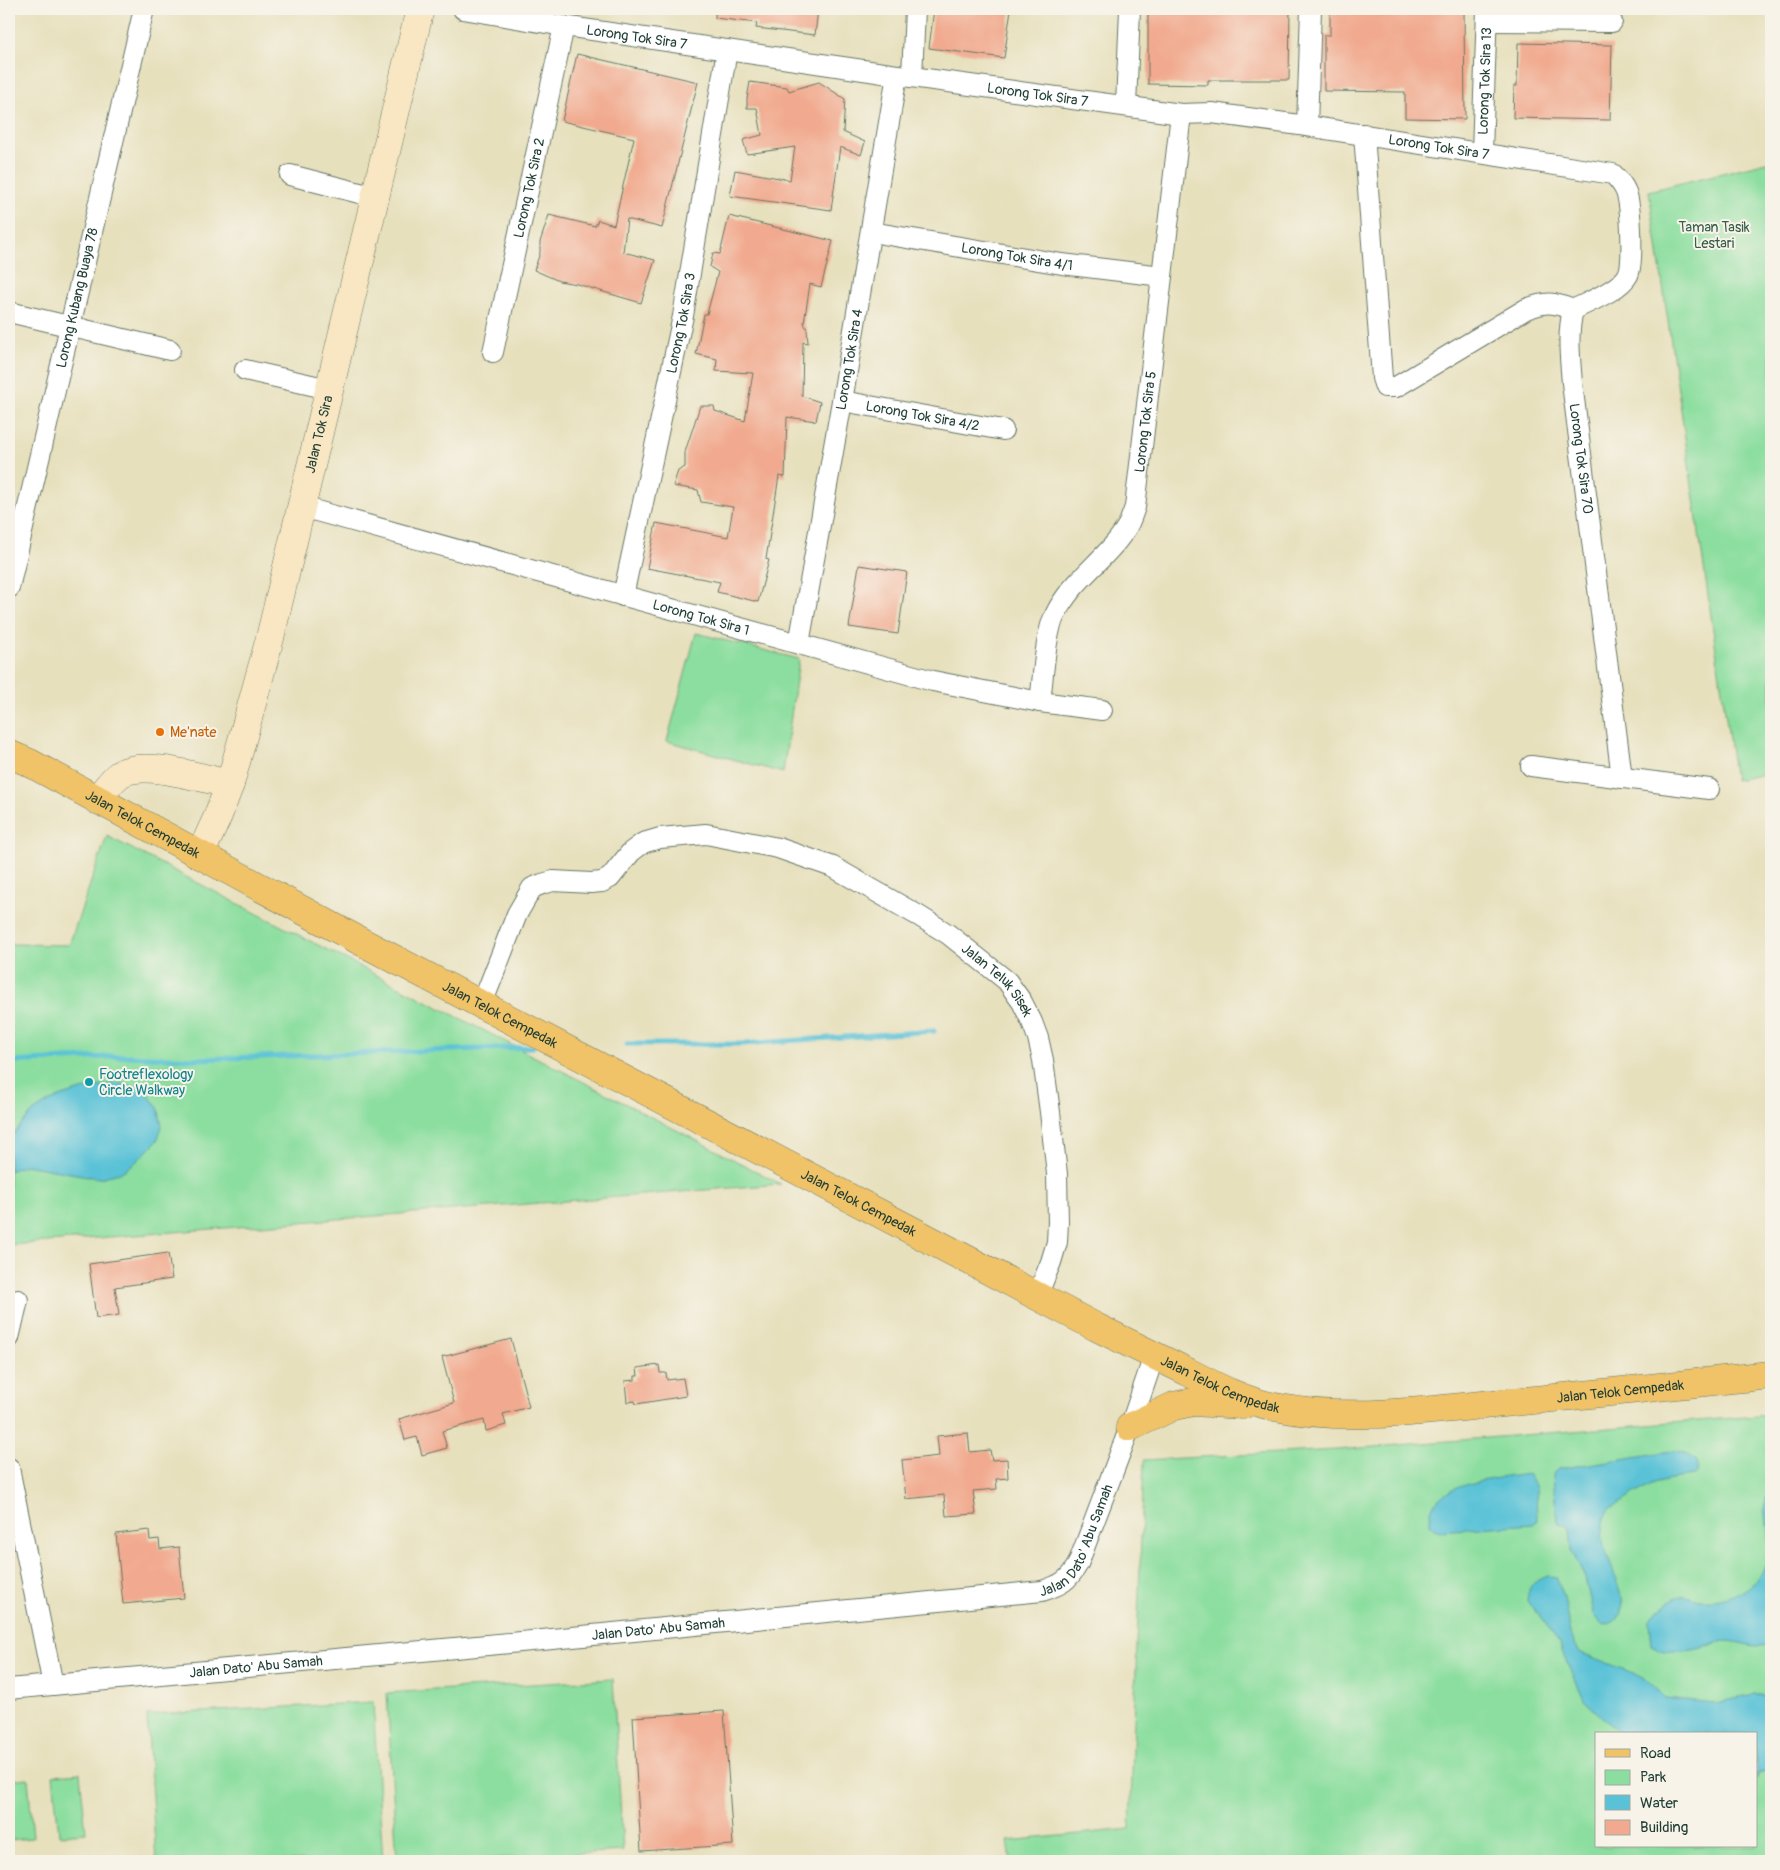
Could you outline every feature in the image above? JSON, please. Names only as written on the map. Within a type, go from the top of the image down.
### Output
[{"type":"main road","name":"Jalan Telok Cempedak","points":[[9,754],[1037,1296],[1220,1388],[1274,1407],[1331,1414],[1418,1411],[1771,1375]]},
{"type":"main road","points":[[1130,1427],[1174,1406],[1193,1402],[1274,1407]]},
{"type":"street","name":"Lorong Kubang Buaya 78","points":[[9,588],[144,9]]},
{"type":"street","name":"Jalan Tok Sira","points":[[200,855],[218,818],[230,784],[270,638],[420,9]]},
{"type":"street","name":"Lorong Tok Sira 7","points":[[463,9],[564,26],[905,76],[1181,114],[1212,113],[1364,134],[1612,174],[1622,184],[1627,194],[1632,254],[1628,276],[1618,286],[1573,310]]},
{"type":"street","name":"Lorong Tok Sira 4","points":[[799,644],[872,232],[905,76],[915,9]]},
{"type":"street","points":[[1126,106],[1130,9]]},
{"type":"street","points":[[1307,126],[1311,9]]},
{"type":"street","points":[[1487,15],[1612,22]]},
{"type":"street","name":"Lorong Tok Sira 13","points":[[1482,152],[1487,15]]},
{"type":"street","name":"Lorong Tok Sira 2","points":[[493,352],[564,26]]},
{"type":"street","name":"Lorong Tok Sira 3","points":[[623,596],[683,316],[727,50]]},
{"type":"street","name":"Lorong Tok Sira 5","points":[[1040,702],[1048,643],[1054,616],[1065,596],[1128,526],[1136,507],[1181,114]]},
{"type":"street","points":[[1364,134],[1382,378],[1385,387],[1396,387],[1526,309],[1543,302],[1556,303],[1573,310]]},
{"type":"street","points":[[290,175],[375,197]]},
{"type":"street","name":"Lorong Tok Sira 4/1","points":[[872,232],[1062,264],[1162,276]]},
{"type":"street","name":"Lorong Tok Sira 70","points":[[1573,310],[1569,340],[1572,382],[1622,778]]},
{"type":"street","points":[[9,312],[170,350]]},
{"type":"street","points":[[245,370],[329,389]]},
{"type":"street","name":"Lorong Tok Sira 4/2","points":[[842,401],[1003,430]]},
{"type":"street","name":"Lorong Tok Sira 1","points":[[302,507],[933,681],[1040,702],[1102,710]]},
{"type":"street","points":[[1531,766],[1709,789]]},
{"type":"street","points":[[97,800],[119,775],[130,770],[146,768],[165,770],[230,784]]},
{"type":"street","name":"Jalan Teluk Sisek","points":[[482,1004],[517,914],[532,888],[553,881],[602,882],[610,878],[631,852],[643,843],[660,838],[706,834],[778,848],[834,868],[948,934],[1007,981],[1022,1002],[1038,1038],[1050,1112],[1057,1174],[1057,1242],[1037,1296]]},
{"type":"street","points":[[9,1338],[18,1300]]},
{"type":"street","name":"Jalan Dato' Abu Samah","points":[[9,1689],[542,1640],[1042,1591],[1058,1586],[1071,1576],[1078,1564],[1130,1427],[1154,1356]]},
{"type":"street","points":[[9,1468],[53,1685]]},
{"type":"green space","name":"Taman Tasik Lestari","points":[[1771,161],[1771,773],[1735,780],[1649,191]]},
{"type":"green space","points":[[696,633],[799,659],[783,773],[667,741]]},
{"type":"green space","points":[[107,836],[781,1184],[9,1245],[9,944],[69,945]]},
{"type":"green space","points":[[1771,1415],[1771,1861],[1011,1861],[1008,1841],[1130,1829],[1144,1460],[1337,1450]]},
{"type":"green space","points":[[613,1679],[623,1851],[455,1861],[397,1861],[387,1693]]},
{"type":"green space","points":[[373,1702],[383,1861],[156,1861],[147,1715]]},
{"type":"green space","points":[[80,1773],[86,1833],[59,1835],[53,1775]]},
{"type":"green space","points":[[28,1778],[33,1838],[9,1840],[9,1780]]},
{"type":"water","points":[[110,1084],[126,1084],[144,1090],[158,1107],[162,1126],[157,1141],[136,1162],[120,1173],[99,1178],[25,1165],[9,1171],[9,1139],[32,1113],[44,1104],[62,1096]]},
{"type":"water","points":[[1680,1451],[1694,1459],[1697,1471],[1693,1476],[1652,1484],[1609,1510],[1606,1517],[1602,1539],[1619,1590],[1621,1603],[1620,1614],[1615,1621],[1604,1625],[1593,1613],[1585,1577],[1572,1552],[1570,1529],[1567,1525],[1557,1523],[1553,1475],[1558,1469]]},
{"type":"water","points":[[1528,1474],[1536,1487],[1537,1521],[1533,1524],[1440,1531],[1434,1529],[1430,1524],[1434,1504],[1454,1489],[1492,1479]]},
{"type":"water","points":[[1771,1482],[1771,1644],[1753,1646],[1725,1641],[1698,1649],[1680,1651],[1668,1651],[1651,1645],[1649,1620],[1665,1605],[1679,1597],[1685,1596],[1700,1600],[1727,1597],[1744,1590],[1757,1579],[1767,1561],[1766,1503],[1767,1492]]},
{"type":"water","points":[[1548,1576],[1556,1577],[1560,1586],[1571,1634],[1579,1652],[1643,1677],[1665,1698],[1715,1703],[1754,1695],[1771,1695],[1771,1770],[1759,1773],[1758,1775],[1758,1732],[1618,1732],[1583,1699],[1562,1652],[1560,1643],[1527,1601],[1529,1590],[1539,1580]]},
{"type":"building","points":[[715,9],[818,9],[815,35],[756,28],[757,23],[715,18]]},
{"type":"building","points":[[934,9],[1011,9],[1004,58],[929,48]]},
{"type":"building","points":[[1148,9],[1290,9],[1289,80],[1208,80],[1208,85],[1148,84]]},
{"type":"building","points":[[1330,9],[1464,9],[1465,119],[1405,118],[1405,92],[1324,91],[1324,35],[1330,35]]},
{"type":"building","points":[[1518,43],[1612,45],[1610,120],[1513,118],[1514,86],[1517,86]]},
{"type":"building","points":[[577,54],[698,82],[662,228],[627,219],[623,252],[655,260],[641,303],[577,284],[559,281],[534,270],[540,253],[540,242],[549,215],[595,226],[598,220],[614,225],[634,138],[562,121]]},
{"type":"building","points":[[750,82],[787,87],[789,91],[819,82],[845,99],[843,132],[865,142],[861,155],[840,147],[831,210],[730,196],[735,170],[790,180],[795,147],[747,154],[743,140],[762,135],[757,108],[747,108]]},
{"type":"building","points":[[729,216],[833,241],[821,287],[810,284],[804,323],[807,329],[808,343],[803,342],[802,396],[820,402],[816,421],[787,417],[785,477],[779,476],[766,559],[769,560],[758,602],[717,592],[720,582],[647,568],[656,523],[728,537],[733,507],[701,502],[698,490],[673,486],[678,471],[685,467],[685,452],[700,406],[714,406],[715,411],[745,421],[753,373],[716,371],[717,359],[696,354],[704,314],[707,314],[718,272],[710,267],[713,253],[720,254]]},
{"type":"building","points":[[859,565],[907,572],[898,634],[849,627]]},
{"type":"building","points":[[168,1253],[172,1279],[115,1287],[119,1315],[96,1318],[89,1264]]},
{"type":"building","points":[[511,1339],[529,1407],[503,1414],[506,1425],[486,1431],[484,1420],[442,1431],[447,1448],[422,1455],[417,1437],[405,1440],[399,1419],[454,1403],[442,1357]]},
{"type":"building","points":[[659,1365],[660,1373],[666,1373],[667,1380],[683,1378],[686,1396],[636,1404],[635,1401],[627,1402],[625,1381],[635,1380],[635,1376],[638,1376],[637,1368]]},
{"type":"building","points":[[968,1433],[970,1452],[990,1450],[992,1460],[1007,1459],[1008,1478],[996,1479],[997,1489],[973,1491],[976,1514],[946,1516],[944,1495],[906,1499],[902,1460],[939,1456],[937,1436]]},
{"type":"building","points":[[149,1530],[150,1540],[159,1539],[160,1549],[179,1547],[184,1598],[123,1604],[116,1534]]},
{"type":"building","points":[[724,1711],[733,1845],[641,1851],[633,1717]]},
{"type":"waterway","points":[[627,1044],[741,1044],[934,1031]]},
{"type":"waterway","points":[[9,1062],[125,1056],[195,1059],[533,1047]]},
{"type":"place","name":"Me'nate","points":[[160,732]]},
{"type":"place","name":"Footreflexology Circle Walkway","points":[[89,1082]]}]
